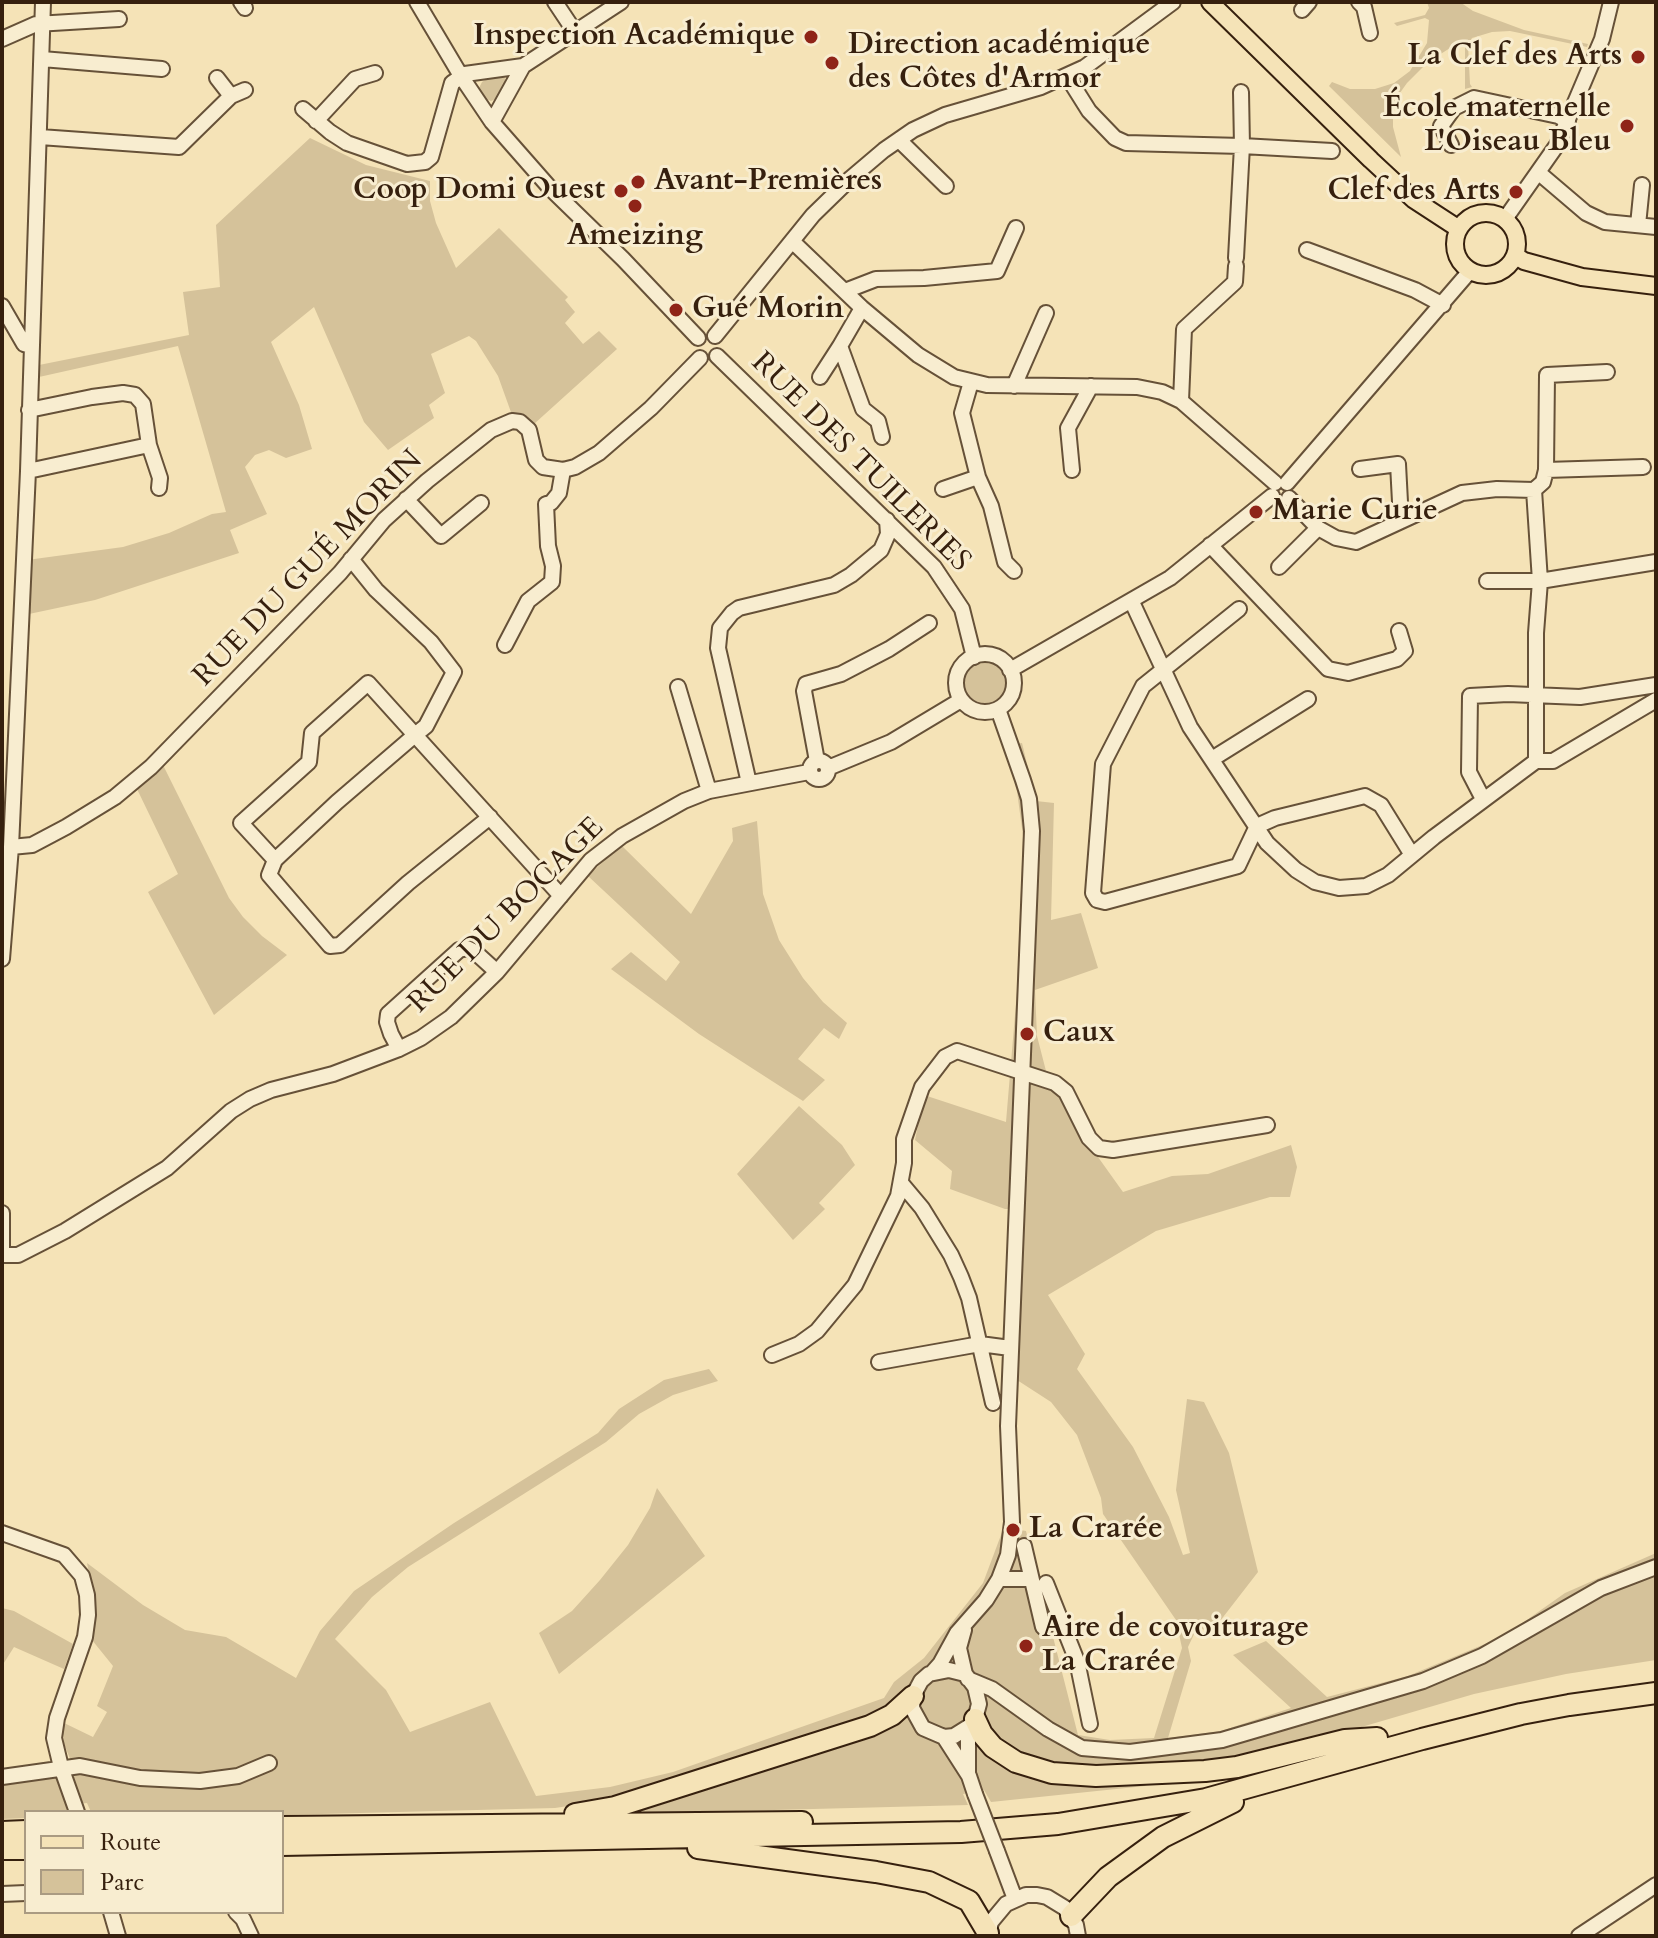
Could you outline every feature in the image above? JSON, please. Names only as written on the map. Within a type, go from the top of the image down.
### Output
[{"type":"highway","points":[[284,1827],[894,1821],[1039,1814],[1096,1807],[1198,1787],[1525,1700],[1656,1680]]},
{"type":"highway","points":[[284,1845],[961,1832],[1058,1824],[1206,1799],[1510,1717],[1656,1693]]},
{"type":"highway","points":[[488,1824],[615,1807],[870,1726],[892,1715],[913,1696]]},
{"type":"highway","points":[[974,1719],[993,1747],[1016,1762],[1052,1773],[1096,1776],[1216,1770],[1345,1740],[1377,1738]]},
{"type":"highway","points":[[1071,1916],[1108,1877],[1186,1824],[1239,1800],[1304,1781],[1360,1757]]},
{"type":"highway","points":[[2,1832],[24,1831]]},
{"type":"highway","points":[[594,1840],[705,1849],[929,1882],[969,1901],[988,1934]]},
{"type":"highway","points":[[2,1849],[24,1849]]},
{"type":"main road","points":[[1210,2],[1413,199],[1459,229]]},
{"type":"main road","points":[[1485,213],[1505,219],[1517,235],[1516,256],[1511,264],[1496,274],[1478,275],[1470,271],[1463,265],[1455,247],[1459,229],[1465,221],[1485,213]]},
{"type":"main road","points":[[1516,256],[1582,277],[1656,286]]},
{"type":"street","points":[[2,959],[11,847],[28,471],[43,2]]},
{"type":"street","points":[[417,2],[492,122],[550,188],[698,338]]},
{"type":"street","points":[[555,2],[575,32]]},
{"type":"street","points":[[303,109],[347,143],[407,164],[425,162],[431,157],[452,83],[461,76],[523,66],[621,2]]},
{"type":"street","points":[[715,336],[813,215],[851,178],[899,140],[945,115],[1041,87],[1067,76],[1097,59],[1173,2]]},
{"type":"street","points":[[1359,2],[1364,7],[1370,33]]},
{"type":"street","points":[[1505,219],[1539,173],[1568,121],[1602,39],[1611,2]]},
{"type":"street","points":[[2,39],[36,24],[119,19]]},
{"type":"street","points":[[42,59],[162,69]]},
{"type":"street","points":[[492,122],[523,66]]},
{"type":"street","points":[[316,121],[355,79],[375,73]]},
{"type":"street","points":[[1067,76],[1089,111],[1115,138],[1126,143],[1332,151]]},
{"type":"street","points":[[40,137],[179,147],[238,93],[217,78]]},
{"type":"street","points":[[1181,401],[1184,329],[1235,282],[1242,146],[1241,92]]},
{"type":"street","points":[[1451,145],[1441,126],[1454,108],[1474,98],[1558,116],[1568,121]]},
{"type":"street","points":[[899,140],[946,186]]},
{"type":"street","points":[[1539,173],[1586,213],[1605,222],[1656,227]]},
{"type":"street","points":[[1638,225],[1642,185]]},
{"type":"street","points":[[845,291],[876,279],[997,271],[1016,228]]},
{"type":"street","points":[[792,241],[862,308],[918,355],[954,377],[971,382],[1014,386],[1137,387],[1162,392],[1181,401],[1278,487],[1280,502],[1289,498],[1318,528],[1336,538],[1356,542],[1462,493],[1497,489],[1534,490],[1543,482],[1546,470],[1547,375],[1607,372]]},
{"type":"street","points":[[1307,250],[1415,290],[1443,305]]},
{"type":"street","points":[[1010,670],[1170,578],[1278,487],[1443,305],[1470,271]]},
{"type":"street","points":[[2,306],[24,344],[31,346]]},
{"type":"street","points":[[820,377],[862,308]]},
{"type":"street","points":[[1014,386],[1046,313]]},
{"type":"street","points":[[704,334],[715,336],[721,346],[717,356],[708,360],[700,358],[695,351],[698,338],[704,334]]},
{"type":"street","points":[[840,346],[863,409],[878,421],[882,437]]},
{"type":"street","name":"RUE DES TUILERIES","points":[[717,356],[934,567],[957,598],[967,621],[974,657]]},
{"type":"street","points":[[505,645],[528,601],[552,582],[546,504],[551,503],[561,489],[563,470],[586,463],[599,453],[651,408],[700,358]]},
{"type":"street","points":[[971,382],[962,413],[1005,562],[1014,571]]},
{"type":"street","points":[[1072,470],[1068,428],[1091,386]]},
{"type":"street","points":[[29,410],[92,397],[123,393],[135,395],[143,404],[149,445],[160,478],[159,488]]},
{"type":"street","name":"RUE DU GUÉ MORIN","points":[[11,847],[32,845],[66,827],[115,797],[151,767],[351,559],[384,520],[491,430],[512,421],[520,422],[529,430],[533,452],[543,467],[563,470]]},
{"type":"street","points":[[28,471],[149,445]]},
{"type":"street","points":[[1360,469],[1398,464],[1401,521]]},
{"type":"street","points":[[1546,470],[1643,467]]},
{"type":"street","points":[[943,489],[978,477]]},
{"type":"street","points":[[1534,490],[1540,581],[1536,633],[1536,761]]},
{"type":"street","points":[[406,499],[441,536],[481,503]]},
{"type":"street","points":[[749,783],[718,648],[720,628],[739,608],[834,585],[881,550],[888,534],[887,520]]},
{"type":"street","points":[[1279,567],[1318,528]]},
{"type":"street","points":[[881,550],[909,542]]},
{"type":"street","points":[[1210,545],[1328,669],[1348,673],[1397,659],[1405,651],[1399,631]]},
{"type":"street","points":[[351,559],[376,590],[431,642],[454,672],[426,726],[275,860],[269,875],[330,946],[340,945],[408,883],[490,817]]},
{"type":"street","points":[[1487,581],[1540,581],[1656,562]]},
{"type":"street","points":[[1132,602],[1190,727],[1267,843],[1296,870],[1315,882],[1339,888],[1366,886],[1388,875],[1536,761],[1553,761],[1656,700]]},
{"type":"street","points":[[1239,609],[1143,686],[1103,764],[1093,893],[1097,900],[1105,902],[1238,866],[1257,826],[1275,818],[1365,796],[1381,805],[1412,855]]},
{"type":"street","points":[[818,767],[804,691],[806,684],[851,669],[929,623]]},
{"type":"street","points":[[995,656],[1010,670],[1014,681],[1012,692],[1007,702],[998,709],[977,711],[961,700],[956,680],[965,662],[974,657],[995,656]]},
{"type":"street","points":[[275,860],[241,823],[309,762],[312,733],[368,683],[561,896]]},
{"type":"street","points":[[1483,799],[1469,772],[1470,696],[1580,697],[1656,685]]},
{"type":"street","points":[[678,687],[709,791]]},
{"type":"street","points":[[1212,759],[1308,699]]},
{"type":"street","name":"RUE DU BOCAGE","points":[[2,1254],[18,1255],[65,1231],[167,1168],[231,1111],[250,1099],[271,1090],[333,1074],[421,1038],[451,1017],[497,972],[591,860],[622,836],[684,801],[709,791],[818,767],[891,742],[961,700]]},
{"type":"street","points":[[998,709],[1026,789],[1032,831],[1010,1348],[1008,1463],[1012,1522],[1008,1555],[999,1579],[957,1633],[940,1664],[921,1681],[913,1696],[912,1708],[916,1719],[932,1734],[944,1737],[954,1736],[974,1719],[1009,1700]]},
{"type":"street","points":[[399,1049],[387,1022],[388,1014],[459,950],[467,948],[475,952],[497,972]]},
{"type":"street","points":[[772,1355],[799,1344],[817,1331],[855,1285],[901,1183],[904,1139],[922,1087],[945,1057],[957,1051],[1055,1083],[1066,1092],[1089,1138],[1099,1148],[1113,1150],[1267,1125]]},
{"type":"street","points":[[901,1183],[951,1255],[969,1298],[993,1403]]},
{"type":"street","points":[[2,1213],[2,1254]]},
{"type":"street","points":[[879,1362],[980,1344],[1010,1348]]},
{"type":"street","points":[[2,1533],[64,1555],[82,1576],[88,1615],[85,1637],[57,1718],[54,1738],[76,1810]]},
{"type":"street","points":[[1024,1546],[1043,1627],[1060,1620]]},
{"type":"street","points":[[932,1673],[949,1670],[967,1676],[1009,1700],[1069,1743],[1095,1751],[1130,1752],[1222,1740],[1423,1681],[1482,1656],[1601,1588],[1656,1567]]},
{"type":"street","points":[[999,1579],[1030,1579]]},
{"type":"street","points":[[1046,1583],[1077,1661],[1090,1724]]},
{"type":"street","points":[[965,1626],[959,1648],[967,1676],[978,1696],[969,1776]]},
{"type":"street","points":[[944,1737],[969,1776],[1015,1899]]},
{"type":"street","points":[[2,1777],[80,1766],[140,1778],[200,1781],[238,1776],[269,1763]]},
{"type":"street","points":[[1579,1936],[1656,1885]]},
{"type":"street","points":[[2,1894],[24,1893]]},
{"type":"street","points":[[988,1934],[998,1912],[1026,1895],[1057,1901],[1071,1916],[1078,1936]]},
{"type":"street","points":[[112,1914],[118,1936]]},
{"type":"street","points":[[238,1914],[251,1936]]},
{"type":"green space","points":[[1427,2],[1460,2],[1473,11],[1524,30],[1588,44],[1587,47],[1510,31],[1472,38],[1468,45],[1472,87],[1465,89],[1465,47],[1458,43],[1428,62],[1397,97],[1393,127],[1401,157],[1329,86],[1332,82],[1350,89],[1375,89],[1394,83],[1410,71],[1427,43],[1429,20],[1425,18],[1397,26],[1394,23],[1425,15],[1429,8]]},
{"type":"green space","points":[[504,76],[507,85],[498,98],[491,101],[484,98],[479,88],[482,82]]},
{"type":"green space","points":[[310,138],[366,165],[430,181],[430,201],[436,223],[456,268],[499,228],[568,297],[565,300],[575,312],[565,323],[583,344],[599,331],[617,349],[534,424],[521,413],[512,415],[498,376],[476,341],[469,336],[431,354],[445,393],[429,405],[434,418],[388,450],[364,422],[314,307],[271,342],[299,405],[312,449],[286,458],[269,450],[255,455],[245,467],[267,514],[230,530],[239,553],[95,600],[29,614],[25,609],[27,560],[123,547],[169,533],[212,514],[226,512],[178,346],[39,377],[39,365],[189,335],[183,292],[220,287],[216,225]]},
{"type":"green space","points":[[985,661],[1000,668],[1007,683],[1000,698],[985,705],[970,698],[963,683],[970,668]]},
{"type":"green space","points":[[1022,743],[1036,801],[1054,803],[1051,920],[1081,913],[1098,968],[1035,990],[1037,1036],[1046,1071],[1071,1085],[1091,1130],[1104,1143],[1098,1157],[1123,1192],[1172,1176],[1208,1174],[1291,1145],[1297,1167],[1290,1197],[1270,1197],[1156,1231],[1048,1295],[1085,1354],[1077,1369],[1133,1447],[1169,1517],[1183,1555],[1190,1553],[1176,1490],[1187,1399],[1204,1402],[1229,1453],[1258,1572],[1210,1634],[1198,1626],[1188,1647],[1191,1661],[1168,1738],[1221,1731],[1291,1708],[1233,1655],[1266,1641],[1327,1697],[1408,1676],[1504,1636],[1565,1593],[1656,1553],[1656,1660],[1566,1674],[1474,1694],[1307,1743],[1226,1762],[1162,1766],[1145,1786],[991,1802],[984,1790],[963,1794],[968,1805],[619,1814],[614,1799],[555,1808],[284,1815],[284,1810],[90,1810],[87,1803],[66,1805],[67,1810],[24,1810],[24,1818],[2,1819],[2,1771],[71,1761],[64,1744],[62,1722],[93,1737],[107,1712],[97,1706],[113,1666],[92,1640],[96,1608],[87,1563],[143,1605],[185,1630],[226,1637],[296,1678],[320,1631],[354,1591],[454,1523],[598,1433],[619,1409],[664,1380],[709,1369],[718,1381],[673,1395],[639,1414],[606,1442],[408,1567],[372,1597],[335,1639],[386,1690],[410,1732],[490,1702],[536,1796],[610,1787],[673,1772],[884,1698],[894,1682],[924,1658],[983,1583],[1004,1527],[1026,1531],[1078,1735],[1110,1740],[1154,1738],[1182,1648],[1176,1620],[1103,1514],[1101,1498],[1077,1435],[1051,1402],[1017,1380],[1023,1209],[1005,1209],[950,1189],[952,1171],[915,1140],[924,1095],[1006,1122],[1017,991],[1023,836],[1017,791],[1004,746]]},
{"type":"green space","points":[[163,765],[229,898],[262,936],[287,955],[214,1015],[148,892],[178,874],[137,789]]},
{"type":"green space","points":[[757,821],[763,894],[779,940],[803,978],[823,1002],[847,1023],[839,1039],[824,1028],[798,1059],[825,1080],[803,1101],[699,1034],[611,969],[631,952],[666,981],[680,962],[588,876],[621,845],[691,914],[733,841],[732,828]]},
{"type":"green space","points":[[799,1106],[842,1145],[855,1165],[819,1203],[825,1209],[793,1240],[737,1174]]},
{"type":"green space","points":[[657,1488],[705,1556],[559,1674],[539,1633],[572,1611],[600,1580],[628,1545],[650,1508]]},
{"type":"green space","points":[[2,1608],[14,1611],[73,1644],[64,1669],[14,1647],[2,1666]]},
{"type":"place","name":"Inspection Académique","points":[[811,37]]},
{"type":"place","name":"La Clef des Arts","points":[[1638,57]]},
{"type":"place","name":"Direction académique des Côtes d'Armor","points":[[832,63]]},
{"type":"place","name":"École maternelle L'Oiseau Bleu","points":[[1627,126]]},
{"type":"place","name":"Avant-Premières","points":[[638,182]]},
{"type":"place","name":"Coop Domi Ouest","points":[[621,191]]},
{"type":"place","name":"Clef des Arts","points":[[1516,192]]},
{"type":"place","name":"Ameizing","points":[[635,206]]},
{"type":"place","name":"Gué Morin","points":[[676,310]]},
{"type":"place","name":"Marie Curie","points":[[1256,512]]},
{"type":"place","name":"Caux","points":[[1027,1034]]},
{"type":"place","name":"La Crarée","points":[[1013,1530]]},
{"type":"place","name":"Aire de covoiturage La Crarée","points":[[1026,1646]]}]
